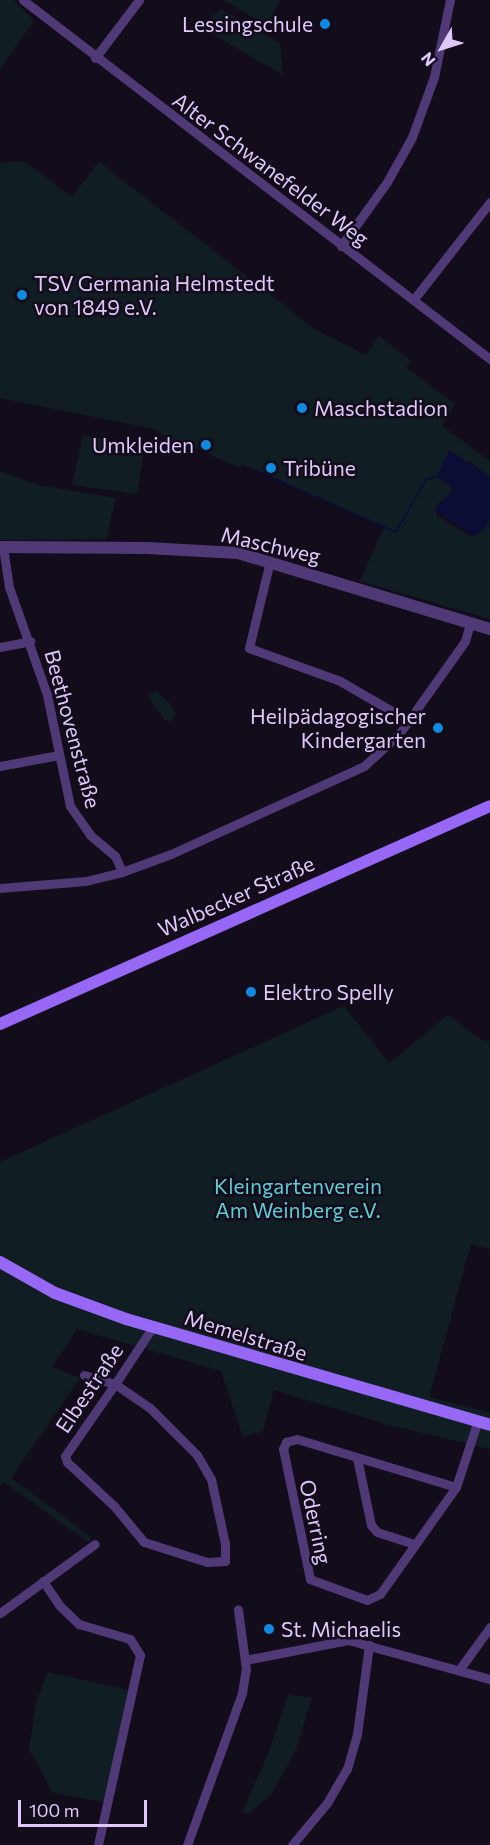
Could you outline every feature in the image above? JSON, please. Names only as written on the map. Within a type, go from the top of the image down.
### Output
[{"type":"main road","name":"Walbecker Straße","points":[[0,1024],[432,829],[490,806]]},
{"type":"main road","name":"Memelstraße","points":[[0,1262],[56,1293],[152,1328],[490,1425]]},
{"type":"street","name":"Alter Schwanefelder Weg","points":[[23,0],[30,8],[95,58],[490,359]]},
{"type":"street","points":[[95,58],[139,0]]},
{"type":"street","points":[[341,246],[387,182],[412,137],[434,77],[450,0]]},
{"type":"street","points":[[414,299],[490,202]]},
{"type":"street","name":"Maschweg","points":[[2,547],[222,551],[270,561],[490,630]]},
{"type":"street","name":"Beethovenstraße","points":[[2,547],[9,587],[30,641],[47,695],[59,755],[76,817],[115,856],[122,872]]},
{"type":"street","points":[[270,561],[249,648],[340,681],[409,721]]},
{"type":"street","points":[[0,888],[87,881],[122,872],[171,854],[354,771],[384,748],[409,721],[465,641],[470,623]]},
{"type":"street","points":[[0,647],[30,641]]},
{"type":"street","points":[[0,766],[59,755]]},
{"type":"street","name":"Elbestraße","points":[[115,1384],[166,1422],[203,1464],[211,1479],[225,1544],[225,1561],[219,1563],[144,1542],[114,1506],[67,1462],[65,1456],[152,1328]]},
{"type":"street","points":[[84,1375],[115,1384]]},
{"type":"street","name":"Oderring","points":[[456,1487],[297,1438],[284,1445],[310,1580],[334,1591],[373,1599],[456,1487],[477,1422]]},
{"type":"street","points":[[357,1458],[370,1525],[377,1532],[414,1544]]},
{"type":"street","points":[[0,1613],[95,1544]]},
{"type":"street","points":[[43,1581],[59,1605],[79,1624],[130,1639],[140,1655],[98,1845]]},
{"type":"street","points":[[187,1845],[238,1707],[245,1660],[238,1610]]},
{"type":"street","points":[[459,1670],[490,1627]]},
{"type":"street","points":[[245,1660],[339,1640],[369,1645],[490,1679]]},
{"type":"street","points":[[292,1845],[327,1803],[347,1769],[357,1734],[369,1645]]},
{"type":"green space","points":[[0,0],[13,0],[34,21],[0,69]]},
{"type":"green space","points":[[223,0],[280,0],[267,25]]},
{"type":"green space","points":[[221,9],[280,43],[283,75],[209,32],[205,23]]},
{"type":"green space","points":[[24,161],[72,197],[99,162],[316,330],[366,355],[379,336],[411,361],[406,367],[455,404],[442,426],[490,461],[490,477],[469,461],[443,483],[450,485],[452,492],[435,507],[437,516],[470,536],[483,531],[490,519],[490,619],[360,581],[384,527],[242,464],[240,468],[181,442],[178,446],[154,429],[0,398],[0,163]]},
{"type":"green space","points":[[83,435],[120,441],[120,446],[144,452],[137,494],[72,485]]},
{"type":"green space","points":[[0,471],[38,485],[116,498],[106,539],[0,540]]},
{"type":"green space","points":[[156,691],[171,705],[175,714],[171,721],[165,720],[150,700],[150,694]]},
{"type":"green space","name":"Kleingartenverein Am Weinberg e.V.","points":[[344,1006],[389,1063],[448,1015],[481,1040],[490,1041],[490,1249],[471,1244],[429,1397],[490,1413],[490,1449],[389,1425],[274,1390],[263,1431],[243,1437],[221,1371],[77,1329],[52,1367],[80,1378],[11,1478],[91,1537],[88,1542],[4,1482],[0,1485],[0,1162]]},
{"type":"green space","points":[[48,1672],[128,1690],[104,1802],[53,1793],[29,1749],[36,1703]]},
{"type":"green space","points":[[288,1695],[312,1697],[296,1750],[271,1795],[248,1814],[242,1812],[267,1757]]},
{"type":"shaded area","points":[[449,450],[490,477],[490,519],[483,531],[473,536],[434,510],[452,492],[450,485],[437,477]]},
{"type":"waterway","points":[[254,470],[396,532],[426,479],[437,477]]},
{"type":"place","name":"Lessingschule","points":[[325,24]]},
{"type":"place","name":"TSV Germania Helmstedt von 1849 e.V.","points":[[22,295]]},
{"type":"place","name":"Maschstadion","points":[[302,408]]},
{"type":"place","name":"Umkleiden","points":[[206,445]]},
{"type":"place","name":"Tribüne","points":[[271,468]]},
{"type":"place","name":"Heilpädagogischer Kindergarten","points":[[438,728]]},
{"type":"place","name":"Elektro Spelly","points":[[251,992]]},
{"type":"place","name":"St. Michaelis","points":[[269,1629]]}]
